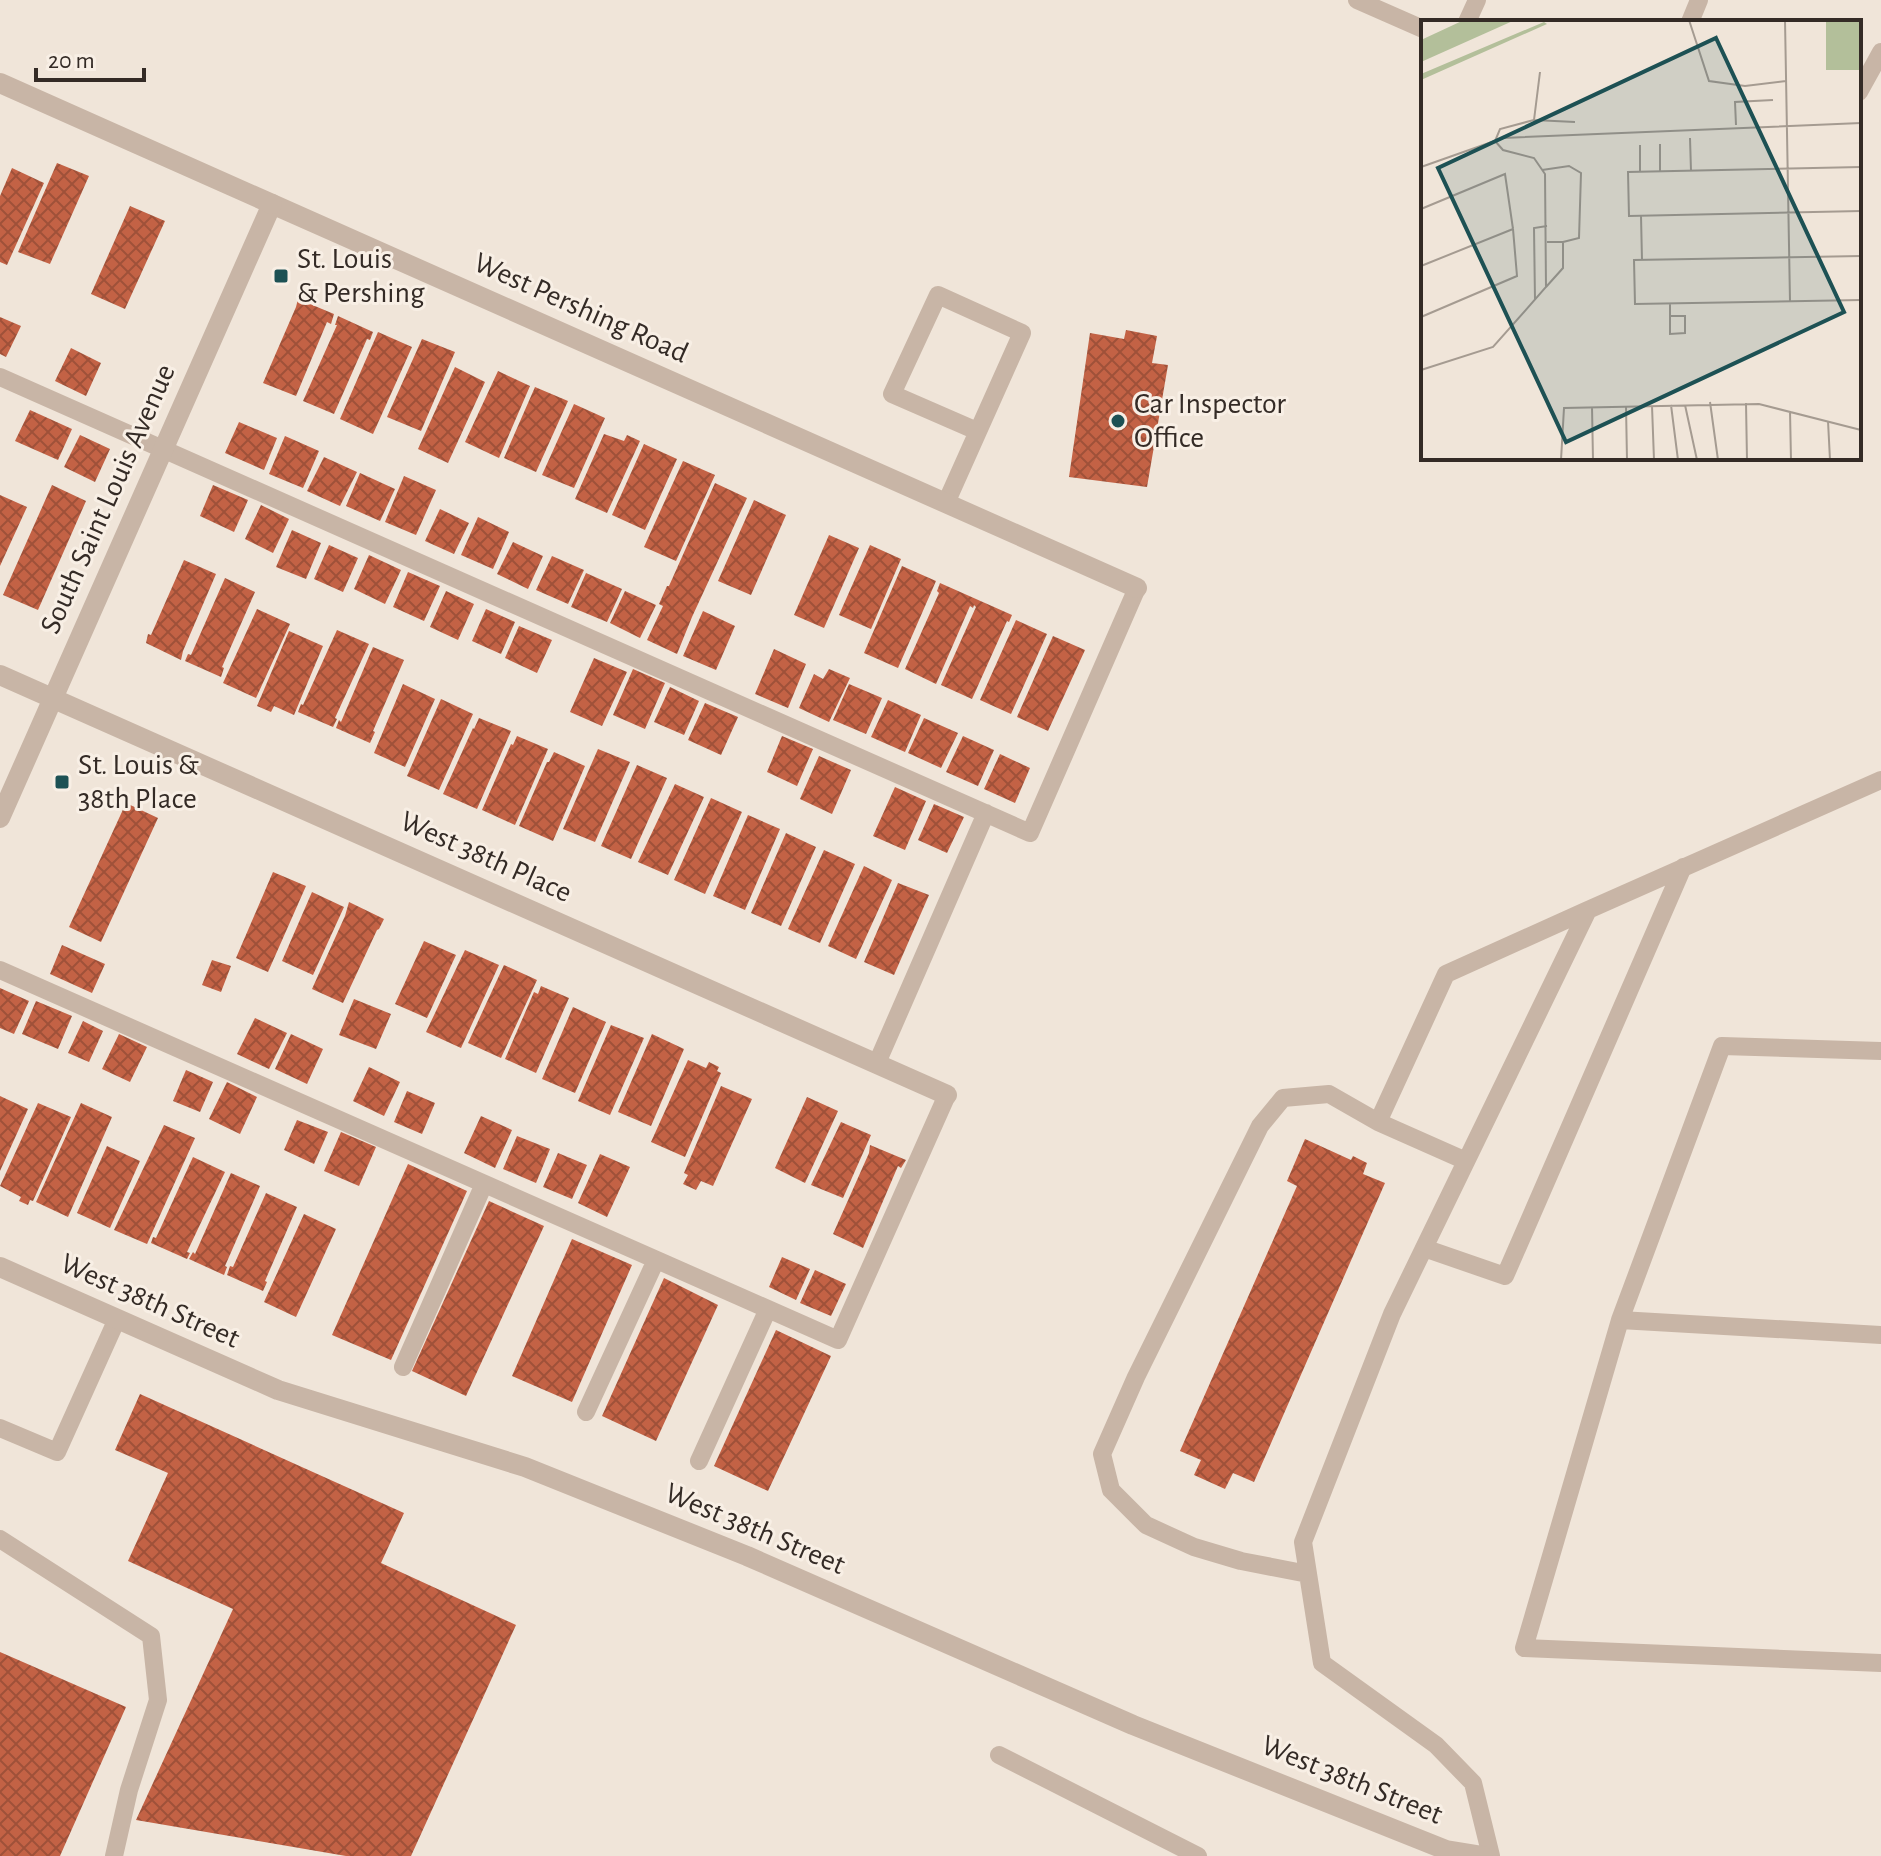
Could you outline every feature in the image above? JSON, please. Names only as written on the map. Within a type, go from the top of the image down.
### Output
[{"type":"street","name":"West Pershing Road","points":[[0,83],[1137,588]]},
{"type":"street","name":"South Saint Louis Avenue","points":[[0,818],[272,204]]},
{"type":"street","name":"West 38th Place","points":[[0,675],[947,1095]]},
{"type":"street","name":"West 38th Street","points":[[0,1267],[278,1390],[525,1467],[747,1556],[1133,1725],[1446,1850],[1483,1856]]},
{"type":"lane","points":[[1357,0],[1421,28]]},
{"type":"lane","points":[[1468,20],[1477,0]]},
{"type":"lane","points":[[1691,20],[1699,0]]},
{"type":"lane","points":[[1861,88],[1881,52]]},
{"type":"lane","points":[[946,503],[1022,333],[938,295],[892,394],[977,431]]},
{"type":"lane","points":[[0,377],[1030,833],[1137,588]]},
{"type":"lane","points":[[1378,1122],[1446,974],[1881,780]]},
{"type":"lane","points":[[877,1063],[986,813]]},
{"type":"lane","points":[[1424,1248],[1505,1276],[1683,867]]},
{"type":"lane","points":[[1491,1856],[1473,1783],[1436,1745],[1322,1663],[1303,1542],[1392,1314],[1588,910]]},
{"type":"lane","points":[[0,970],[838,1340],[947,1095]]},
{"type":"lane","points":[[1881,1051],[1722,1046],[1620,1320],[1524,1648],[1881,1663]]},
{"type":"lane","points":[[1308,1574],[1206,1551],[1146,1525],[1111,1490],[1102,1454],[1136,1377],[1260,1126],[1283,1098],[1329,1094],[1378,1122],[1466,1161]]},
{"type":"lane","points":[[403,1367],[484,1184]]},
{"type":"lane","points":[[586,1412],[656,1260]]},
{"type":"lane","points":[[699,1461],[768,1309]]},
{"type":"lane","points":[[0,1428],[57,1452],[117,1319]]},
{"type":"lane","points":[[1620,1320],[1881,1335]]},
{"type":"lane","points":[[0,1539],[151,1636],[158,1700],[129,1790],[114,1856]]},
{"type":"lane","points":[[999,1755],[1198,1856]]},
{"type":"building","points":[[57,163],[89,176],[50,264],[18,252]]},
{"type":"building","points":[[12,168],[44,183],[7,265],[0,262],[0,196]]},
{"type":"building","points":[[130,206],[165,221],[125,309],[91,294]]},
{"type":"building","points":[[298,299],[334,314],[331,324],[327,322],[296,396],[263,383]]},
{"type":"building","points":[[338,316],[373,332],[370,340],[367,339],[334,414],[303,401],[337,325]]},
{"type":"building","points":[[0,317],[21,326],[6,357],[0,354]]},
{"type":"building","name":"Car Inspector Office","points":[[1126,330],[1157,336],[1152,363],[1168,365],[1147,487],[1069,477],[1090,333],[1124,339]]},
{"type":"building","points":[[378,332],[412,347],[373,434],[340,419]]},
{"type":"building","points":[[422,339],[455,352],[421,431],[387,417]]},
{"type":"building","points":[[71,348],[101,363],[86,396],[55,381]]},
{"type":"building","points":[[455,367],[485,382],[448,463],[418,449]]},
{"type":"building","points":[[498,371],[530,386],[499,458],[465,442]]},
{"type":"building","points":[[535,387],[568,401],[536,472],[504,458]]},
{"type":"building","points":[[574,404],[605,418],[574,488],[542,475]]},
{"type":"building","points":[[30,410],[72,429],[58,460],[15,441]]},
{"type":"building","points":[[239,422],[277,438],[264,470],[225,453]]},
{"type":"building","points":[[604,434],[624,441],[627,435],[640,441],[607,513],[575,499]]},
{"type":"building","points":[[80,435],[110,449],[95,482],[64,467]]},
{"type":"building","points":[[285,436],[319,451],[303,488],[269,474]]},
{"type":"building","points":[[644,444],[677,459],[645,530],[612,515]]},
{"type":"building","points":[[324,457],[357,472],[340,506],[307,491]]},
{"type":"building","points":[[683,461],[715,475],[676,561],[644,547]]},
{"type":"building","points":[[360,473],[395,489],[380,521],[346,506]]},
{"type":"building","points":[[404,476],[436,490],[416,535],[385,522]]},
{"type":"building","points":[[715,483],[747,498],[677,654],[647,640],[663,606],[659,604]]},
{"type":"building","points":[[52,485],[86,501],[38,610],[3,595]]},
{"type":"building","points":[[213,485],[248,500],[234,532],[200,516]]},
{"type":"building","points":[[0,495],[27,507],[0,566]]},
{"type":"building","points":[[754,500],[786,515],[751,595],[718,581]]},
{"type":"building","points":[[261,505],[289,519],[273,553],[245,539]]},
{"type":"building","points":[[440,509],[469,523],[454,554],[425,541]]},
{"type":"building","points":[[478,517],[509,532],[493,569],[461,555]]},
{"type":"building","points":[[292,530],[321,543],[306,579],[276,567]]},
{"type":"building","points":[[829,535],[859,548],[824,628],[794,615]]},
{"type":"building","points":[[513,542],[543,556],[528,589],[497,574]]},
{"type":"building","points":[[329,545],[358,558],[343,592],[314,579]]},
{"type":"building","points":[[870,545],[901,559],[871,629],[839,615]]},
{"type":"building","points":[[369,555],[401,570],[385,604],[354,589]]},
{"type":"building","points":[[552,556],[584,570],[568,604],[536,590]]},
{"type":"building","points":[[184,560],[216,574],[181,660],[146,643]]},
{"type":"building","points":[[902,566],[936,581],[898,668],[864,653]]},
{"type":"building","points":[[408,572],[440,586],[424,621],[393,607]]},
{"type":"building","points":[[586,573],[622,589],[607,622],[571,607]]},
{"type":"building","points":[[225,578],[255,592],[222,667],[221,677],[185,661],[188,654],[191,655]]},
{"type":"building","points":[[940,583],[1012,615],[972,699],[941,685],[976,607],[974,605],[973,608],[970,606],[936,684],[905,669],[939,593]]},
{"type":"building","points":[[446,591],[474,604],[458,640],[430,627]]},
{"type":"building","points":[[625,591],[656,605],[640,638],[610,623]]},
{"type":"building","points":[[257,609],[290,624],[256,698],[223,683]]},
{"type":"building","points":[[486,609],[515,622],[501,654],[472,641]]},
{"type":"building","points":[[703,611],[735,626],[716,670],[683,656]]},
{"type":"building","points":[[1016,620],[1047,634],[1011,714],[980,700]]},
{"type":"building","points":[[519,626],[552,640],[537,673],[505,658]]},
{"type":"building","points":[[337,630],[369,644],[333,727],[298,712]]},
{"type":"building","points":[[289,631],[323,646],[294,715],[274,706],[271,712],[257,706]]},
{"type":"building","points":[[1053,636],[1085,650],[1048,731],[1017,717]]},
{"type":"building","points":[[373,647],[404,660],[370,743],[336,728]]},
{"type":"building","points":[[774,649],[806,664],[788,708],[755,694]]},
{"type":"building","points":[[594,658],[627,672],[602,726],[570,712]]},
{"type":"building","points":[[633,669],[665,683],[645,729],[613,715]]},
{"type":"building","points":[[829,669],[850,678],[829,722],[799,708],[814,674],[823,679]]},
{"type":"building","points":[[403,684],[435,699],[405,767],[374,753]]},
{"type":"building","points":[[849,684],[882,698],[866,734],[833,720]]},
{"type":"building","points":[[670,687],[699,701],[684,735],[654,722]]},
{"type":"building","points":[[441,699],[473,714],[439,790],[407,776]]},
{"type":"building","points":[[888,700],[921,715],[905,752],[871,737]]},
{"type":"building","points":[[705,703],[738,717],[721,755],[688,740]]},
{"type":"building","points":[[479,718],[511,731],[477,809],[443,794]]},
{"type":"building","points":[[924,718],[958,733],[941,768],[908,753]]},
{"type":"building","points":[[517,736],[548,749],[515,825],[482,810]]},
{"type":"building","points":[[782,736],[813,749],[797,786],[767,772]]},
{"type":"building","points":[[963,736],[994,750],[978,786],[946,772]]},
{"type":"building","points":[[598,749],[630,762],[595,842],[563,829]]},
{"type":"building","points":[[554,752],[585,766],[553,841],[519,826]]},
{"type":"building","points":[[1000,754],[1030,768],[1015,803],[984,789]]},
{"type":"building","points":[[819,756],[851,770],[832,814],[800,799]]},
{"type":"building","points":[[637,765],[667,778],[631,859],[601,846]]},
{"type":"building","points":[[675,784],[704,797],[668,875],[638,862]]},
{"type":"building","points":[[895,787],[926,801],[905,850],[873,836]]},
{"type":"building","points":[[711,798],[742,812],[705,894],[674,880]]},
{"type":"building","points":[[126,803],[158,818],[101,942],[69,927]]},
{"type":"building","points":[[934,804],[964,817],[947,853],[918,840]]},
{"type":"building","points":[[748,815],[780,829],[745,910],[713,896]]},
{"type":"building","points":[[786,833],[816,847],[781,926],[751,913]]},
{"type":"building","points":[[824,850],[855,864],[820,943],[788,929]]},
{"type":"building","points":[[864,866],[892,880],[856,959],[828,946]]},
{"type":"building","points":[[273,872],[306,886],[268,972],[236,958]]},
{"type":"building","points":[[898,883],[929,895],[894,975],[864,962]]},
{"type":"building","points":[[312,892],[344,907],[313,975],[282,961]]},
{"type":"building","points":[[349,902],[384,919],[343,1003],[312,989]]},
{"type":"building","points":[[424,941],[456,955],[427,1018],[395,1004]]},
{"type":"building","points":[[62,945],[105,964],[92,993],[50,974]]},
{"type":"building","points":[[465,950],[499,965],[461,1048],[426,1032]]},
{"type":"building","points":[[212,960],[231,966],[221,992],[202,985]]},
{"type":"building","points":[[504,965],[537,980],[501,1058],[468,1043]]},
{"type":"building","points":[[541,986],[569,998],[536,1073],[505,1059],[534,992],[538,994]]},
{"type":"building","points":[[0,988],[29,1001],[14,1034],[0,1028]]},
{"type":"building","points":[[354,999],[391,1014],[376,1049],[339,1035]]},
{"type":"building","points":[[36,1001],[72,1016],[58,1049],[22,1034]]},
{"type":"building","points":[[573,1007],[606,1022],[575,1093],[542,1079]]},
{"type":"building","points":[[255,1018],[287,1033],[269,1069],[237,1054]]},
{"type":"building","points":[[83,1021],[103,1031],[89,1062],[68,1053]]},
{"type":"building","points":[[611,1025],[644,1038],[610,1115],[578,1101]]},
{"type":"building","points":[[119,1034],[147,1047],[130,1082],[102,1069]]},
{"type":"building","points":[[291,1034],[323,1049],[307,1084],[275,1069]]},
{"type":"building","points":[[652,1034],[684,1049],[651,1126],[618,1112]]},
{"type":"building","points":[[688,1060],[706,1068],[709,1062],[719,1067],[717,1071],[721,1073],[685,1157],[651,1142]]},
{"type":"building","points":[[369,1067],[400,1082],[384,1116],[353,1101]]},
{"type":"building","points":[[186,1070],[213,1082],[200,1112],[173,1101]]},
{"type":"building","points":[[227,1082],[257,1097],[240,1134],[209,1119]]},
{"type":"building","points":[[721,1086],[752,1099],[713,1186],[701,1181],[696,1190],[683,1184],[688,1175],[684,1173]]},
{"type":"building","points":[[407,1091],[435,1103],[422,1134],[394,1122]]},
{"type":"building","points":[[0,1096],[28,1109],[0,1171]]},
{"type":"building","points":[[807,1097],[838,1111],[805,1183],[775,1168]]},
{"type":"building","points":[[38,1103],[71,1117],[33,1201],[30,1200],[28,1205],[19,1201],[21,1197],[0,1186]]},
{"type":"building","points":[[81,1103],[112,1117],[68,1217],[36,1202]]},
{"type":"building","points":[[481,1116],[512,1130],[495,1168],[464,1153]]},
{"type":"building","points":[[297,1120],[328,1132],[314,1164],[284,1150]]},
{"type":"building","points":[[841,1122],[871,1135],[843,1198],[811,1185]]},
{"type":"building","points":[[164,1125],[195,1138],[147,1244],[114,1230]]},
{"type":"building","points":[[341,1132],[376,1147],[359,1186],[324,1171]]},
{"type":"building","points":[[517,1136],[550,1149],[536,1183],[503,1169]]},
{"type":"building","points":[[1305,1139],[1351,1160],[1353,1156],[1367,1163],[1363,1174],[1385,1183],[1254,1482],[1233,1473],[1225,1489],[1194,1475],[1201,1460],[1180,1451],[1297,1186],[1287,1181]]},
{"type":"building","points":[[870,1145],[906,1160],[901,1168],[898,1166],[863,1248],[833,1234]]},
{"type":"building","points":[[107,1146],[140,1161],[110,1228],[77,1213]]},
{"type":"building","points":[[558,1153],[587,1165],[572,1199],[543,1187]]},
{"type":"building","points":[[600,1154],[630,1167],[607,1217],[578,1203]]},
{"type":"building","points":[[193,1157],[225,1172],[187,1252],[190,1253],[187,1259],[151,1243]]},
{"type":"building","points":[[408,1164],[467,1191],[391,1360],[332,1335]]},
{"type":"building","points":[[231,1173],[260,1186],[225,1266],[224,1275],[189,1259],[193,1252],[195,1254]]},
{"type":"building","points":[[266,1193],[297,1207],[263,1291],[227,1275]]},
{"type":"building","points":[[489,1201],[544,1226],[466,1396],[412,1371]]},
{"type":"building","points":[[304,1214],[336,1229],[296,1317],[264,1302]]},
{"type":"building","points":[[572,1239],[632,1265],[572,1402],[512,1376]]},
{"type":"building","points":[[782,1257],[810,1269],[796,1300],[769,1287]]},
{"type":"building","points":[[815,1270],[846,1284],[831,1316],[800,1303]]},
{"type":"building","points":[[664,1278],[718,1305],[656,1441],[602,1416]]},
{"type":"building","points":[[776,1330],[831,1356],[768,1491],[714,1466]]},
{"type":"building","points":[[140,1394],[404,1513],[381,1563],[516,1625],[411,1856],[346,1856],[136,1820],[233,1609],[128,1561],[168,1473],[115,1450]]},
{"type":"building","points":[[0,1652],[126,1707],[60,1856],[0,1856]]},
{"type":"place","name":"St. Louis & Pershing","points":[[281,276]]},
{"type":"place","name":"Car Inspector Office","points":[[1118,421]]},
{"type":"place","name":"St. Louis & 38th Place","points":[[62,782]]}]
